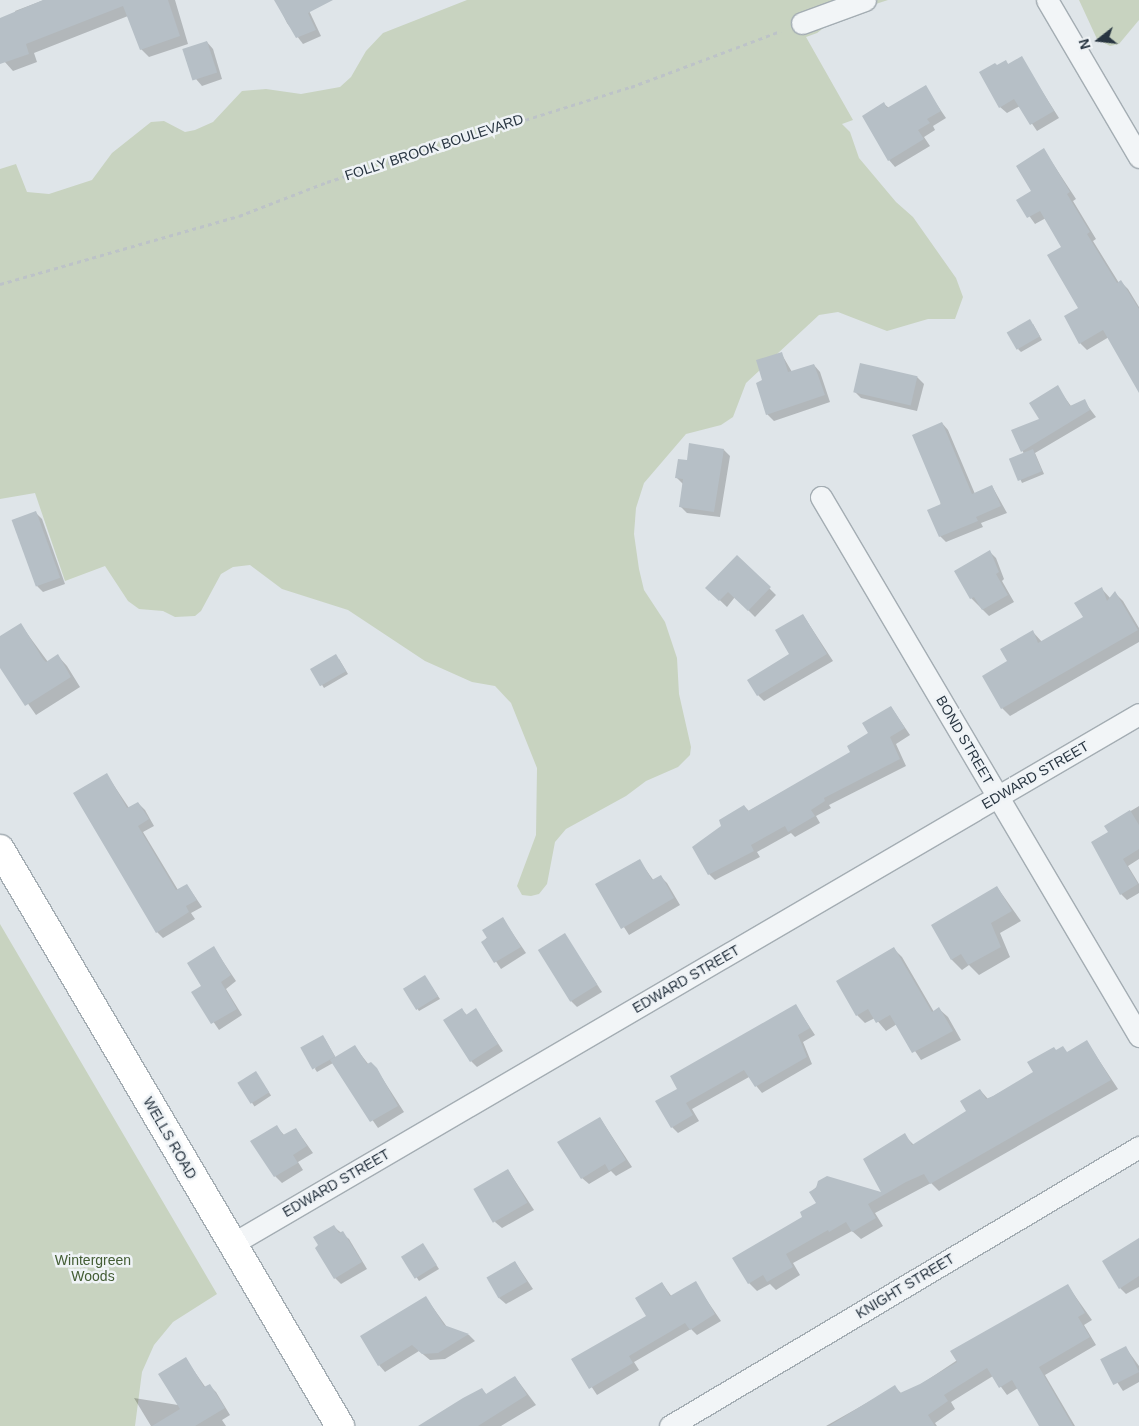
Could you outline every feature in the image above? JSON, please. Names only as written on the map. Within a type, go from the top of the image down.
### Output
[{"type":"main road","name":"WELLS ROAD","points":[[0,849],[340,1426]]},
{"type":"street","points":[[802,23],[865,0]]},
{"type":"street","points":[[1046,0],[1139,157]]},
{"type":"street","name":"BOND STREET","points":[[821,497],[1139,1036]]},
{"type":"street","name":"EDWARD STREET","points":[[232,1244],[1139,714]]},
{"type":"street","name":"KNIGHT STREET","points":[[670,1426],[1139,1147]]},
{"type":"path","name":"FOLLY BROOK BOULEVARD","points":[[0,284],[239,216],[327,182],[631,87],[802,23]]},
{"type":"green space","points":[[467,0],[888,0],[839,16],[817,33],[806,37],[853,120],[842,124],[850,132],[859,158],[896,202],[913,217],[956,278],[963,297],[955,319],[928,319],[887,331],[838,312],[819,315],[746,383],[733,417],[721,425],[686,434],[644,483],[636,508],[634,534],[639,569],[644,590],[665,622],[677,658],[679,694],[691,747],[690,755],[678,767],[646,781],[626,796],[566,829],[555,842],[547,884],[539,894],[531,896],[522,895],[517,886],[536,835],[537,768],[511,703],[495,686],[472,682],[425,661],[348,610],[282,589],[250,565],[233,567],[221,574],[201,611],[195,616],[175,617],[163,611],[139,609],[128,601],[105,566],[65,581],[35,493],[0,499],[0,169],[16,164],[27,192],[49,194],[92,180],[112,153],[151,122],[164,121],[185,132],[213,122],[242,91],[266,89],[301,94],[340,87],[351,77],[366,51],[383,33]]},
{"type":"green space","points":[[1079,0],[1139,0],[1139,20],[1119,44],[1110,46],[1097,39]]},
{"type":"green space","name":"Wintergreen Woods","points":[[0,924],[217,1294],[173,1322],[154,1345],[142,1372],[135,1426],[0,1426]]},
{"type":"building","points":[[43,0],[168,0],[180,36],[140,50],[123,6],[26,44],[29,54],[0,64],[0,18]]},
{"type":"building","points":[[274,0],[333,0],[308,13],[316,30],[296,38]]},
{"type":"building","points":[[207,41],[217,72],[192,80],[182,49]]},
{"type":"building","points":[[1022,56],[1054,111],[1030,125],[1014,99],[999,108],[979,72],[995,63],[997,65],[1006,60],[1008,64]]},
{"type":"building","points":[[926,85],[941,111],[927,119],[930,123],[918,130],[924,139],[888,161],[862,116],[884,102],[887,108]]},
{"type":"building","points":[[1044,148],[1070,192],[1067,194],[1090,232],[1087,234],[1117,283],[1121,280],[1139,309],[1139,393],[1103,330],[1079,344],[1064,316],[1078,308],[1047,255],[1061,247],[1040,211],[1027,218],[1016,200],[1031,191],[1016,166]]},
{"type":"building","points":[[1030,319],[1040,336],[1017,350],[1007,333]]},
{"type":"building","points":[[782,352],[788,372],[814,364],[825,395],[766,415],[756,383],[762,380],[756,360]]},
{"type":"building","points":[[860,363],[917,376],[911,406],[853,392]]},
{"type":"building","points":[[1058,385],[1070,406],[1085,399],[1090,410],[1021,452],[1011,430],[1039,419],[1029,403]]},
{"type":"building","points":[[942,422],[972,494],[992,485],[1001,506],[976,517],[978,521],[939,537],[927,510],[941,504],[912,435]]},
{"type":"building","points":[[689,443],[724,449],[714,512],[679,507],[683,479],[675,478],[678,459],[687,460]]},
{"type":"building","points":[[1033,449],[1042,471],[1018,481],[1009,459]]},
{"type":"building","points":[[36,511],[60,578],[36,587],[12,520]]},
{"type":"building","points":[[990,550],[999,572],[996,574],[1008,595],[982,610],[974,597],[970,599],[954,571]]},
{"type":"building","points":[[737,555],[771,587],[748,611],[728,592],[719,601],[705,588]]},
{"type":"building","points":[[1102,587],[1107,601],[1115,591],[1138,630],[1001,709],[982,676],[1007,661],[1000,649],[1033,630],[1038,643],[1083,617],[1074,603]]},
{"type":"building","points":[[803,614],[827,654],[757,696],[747,680],[789,654],[775,630]]},
{"type":"building","points":[[21,623],[43,659],[46,662],[58,654],[71,677],[25,706],[0,668],[0,636]]},
{"type":"building","points":[[336,654],[346,671],[320,686],[310,669]]},
{"type":"building","points":[[891,706],[905,728],[890,737],[900,759],[824,798],[825,801],[811,810],[815,816],[788,832],[785,826],[751,845],[754,851],[708,875],[692,847],[721,826],[719,820],[744,805],[748,811],[850,752],[847,746],[868,733],[862,723]]},
{"type":"building","points":[[107,773],[127,808],[138,802],[149,819],[138,826],[176,890],[187,884],[197,900],[186,906],[189,912],[156,933],[73,793]]},
{"type":"building","points":[[1130,810],[1139,825],[1139,849],[1123,859],[1138,884],[1120,895],[1091,842],[1108,832],[1104,826]]},
{"type":"building","points":[[640,859],[652,880],[661,875],[674,898],[621,929],[595,884]]},
{"type":"building","points":[[997,886],[1012,911],[991,923],[1001,947],[968,965],[961,954],[951,960],[931,925]]},
{"type":"building","points":[[503,917],[521,947],[494,963],[481,942],[487,938],[482,930]]},
{"type":"building","points":[[565,933],[597,985],[570,1002],[538,950]]},
{"type":"building","points":[[214,946],[231,975],[221,982],[237,1009],[211,1024],[191,992],[201,986],[187,963]]},
{"type":"building","points":[[894,947],[932,1012],[939,1007],[953,1031],[912,1053],[890,1015],[876,1023],[868,1009],[856,1016],[836,981]]},
{"type":"building","points":[[425,975],[438,996],[416,1010],[403,989]]},
{"type":"building","points":[[796,1004],[810,1028],[798,1035],[807,1057],[755,1087],[744,1070],[686,1103],[693,1115],[671,1128],[655,1101],[677,1089],[670,1076]]},
{"type":"building","points":[[462,1008],[466,1015],[476,1008],[498,1044],[470,1062],[443,1020]]},
{"type":"building","points":[[323,1035],[335,1057],[312,1069],[300,1048]]},
{"type":"building","points":[[1087,1040],[1111,1080],[930,1184],[924,1174],[906,1182],[868,1204],[876,1218],[852,1232],[846,1222],[829,1232],[828,1230],[786,1254],[793,1267],[767,1282],[763,1275],[748,1284],[732,1258],[802,1217],[800,1212],[816,1203],[809,1192],[816,1188],[818,1181],[827,1176],[881,1192],[863,1159],[905,1133],[912,1145],[966,1111],[960,1101],[980,1089],[986,1099],[993,1096],[1033,1072],[1027,1062],[1054,1047],[1056,1050],[1063,1046],[1067,1052]]},
{"type":"building","points":[[355,1045],[367,1064],[371,1062],[377,1068],[398,1106],[370,1122],[330,1060]]},
{"type":"building","points":[[256,1071],[269,1092],[251,1104],[237,1083]]},
{"type":"building","points":[[600,1117],[626,1160],[609,1171],[605,1164],[581,1179],[557,1142]]},
{"type":"building","points":[[277,1125],[283,1135],[296,1128],[307,1146],[293,1155],[298,1163],[274,1177],[250,1141]]},
{"type":"building","points":[[508,1169],[528,1203],[493,1223],[473,1189]]},
{"type":"building","points":[[334,1225],[339,1233],[343,1231],[362,1262],[334,1279],[315,1248],[318,1245],[313,1237]]},
{"type":"building","points":[[1139,1238],[1139,1276],[1119,1289],[1102,1261]]},
{"type":"building","points":[[423,1243],[437,1265],[415,1279],[401,1257]]},
{"type":"building","points":[[515,1261],[527,1282],[498,1298],[486,1278]]},
{"type":"building","points":[[696,1281],[715,1314],[690,1330],[685,1323],[629,1356],[633,1363],[589,1389],[571,1359],[646,1316],[635,1298],[662,1282],[670,1296]]},
{"type":"building","points":[[1068,1284],[1085,1313],[1078,1317],[1090,1337],[1039,1367],[1073,1426],[1039,1426],[1012,1380],[999,1388],[987,1368],[944,1395],[948,1401],[928,1415],[935,1426],[829,1426],[895,1385],[900,1393],[920,1384],[957,1362],[950,1351]]},
{"type":"building","points":[[426,1296],[444,1325],[469,1334],[438,1353],[422,1354],[412,1345],[378,1366],[360,1336]]},
{"type":"building","points":[[1126,1346],[1139,1372],[1113,1385],[1100,1359]]},
{"type":"building","points":[[186,1357],[204,1387],[210,1384],[225,1408],[195,1426],[152,1426],[180,1409],[158,1374]]},
{"type":"building","points":[[515,1376],[527,1395],[478,1426],[418,1426],[482,1388],[486,1394]]}]
